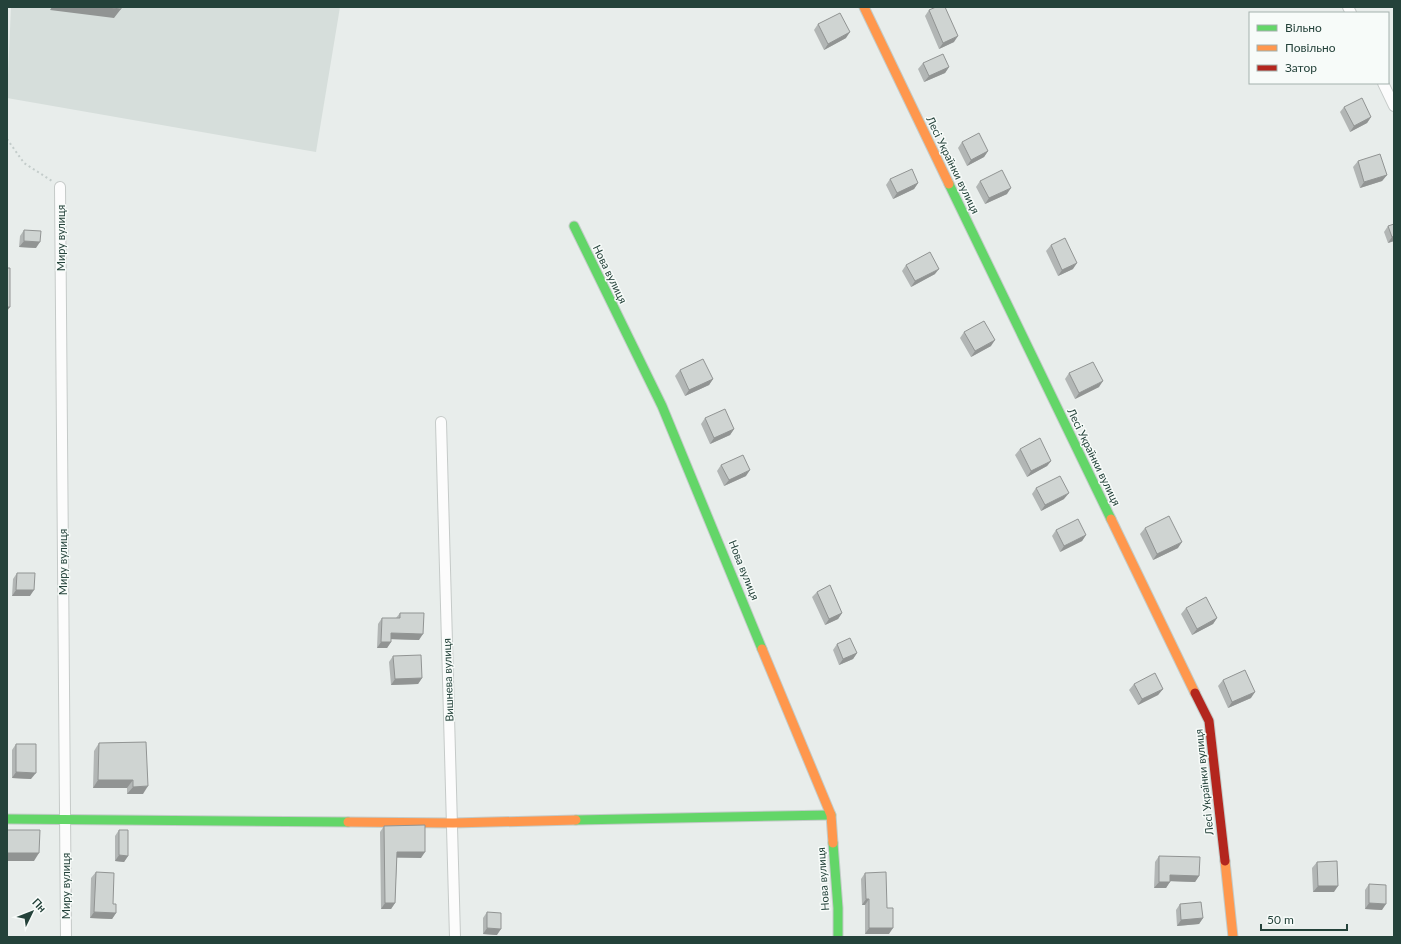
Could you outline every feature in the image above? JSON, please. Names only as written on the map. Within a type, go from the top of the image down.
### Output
[{"type":"street","name":"Лесі Українки вулиця","points":[[864,7],[1209,721],[1233,937]]},
{"type":"street","points":[[1383,84],[1394,106]]},
{"type":"street","name":"Миру вулиця","points":[[60,187],[66,937]]},
{"type":"street","name":"Нова вулиця","points":[[574,226],[662,406],[831,815],[838,908],[838,937]]},
{"type":"street","name":"Вишнева вулиця","points":[[441,422],[455,937]]},
{"type":"street","points":[[7,819],[452,823],[831,815]]},
{"type":"path","points":[[7,139],[24,163],[60,187]]},
{"type":"shaded area","points":[[11,7],[340,7],[316,152],[7,98]]},
{"type":"building","points":[[103,7],[121,7],[121,9]]},
{"type":"building","points":[[936,7],[945,7],[958,36],[943,43],[929,10]]},
{"type":"building","points":[[840,13],[850,32],[828,44],[818,24]]},
{"type":"building","points":[[943,54],[949,67],[929,76],[923,63]]},
{"type":"building","points":[[1362,98],[1371,117],[1354,126],[1344,107]]},
{"type":"building","points":[[979,133],[988,151],[971,160],[962,142]]},
{"type":"building","points":[[1380,154],[1387,175],[1364,182],[1358,161]]},
{"type":"building","points":[[912,169],[918,183],[897,193],[890,179]]},
{"type":"building","points":[[1002,170],[1011,188],[989,198],[980,181]]},
{"type":"building","points":[[1394,224],[1394,236],[1392,237],[1388,226]]},
{"type":"building","points":[[24,230],[41,231],[40,242],[24,241]]},
{"type":"building","points":[[1065,238],[1077,263],[1062,270],[1051,245]]},
{"type":"building","points":[[930,252],[939,269],[915,281],[906,265]]},
{"type":"building","points":[[7,268],[10,268],[10,307],[7,307]]},
{"type":"building","points":[[984,321],[995,340],[975,351],[964,332]]},
{"type":"building","points":[[703,359],[713,379],[689,390],[680,370]]},
{"type":"building","points":[[1093,362],[1103,381],[1079,393],[1069,373]]},
{"type":"building","points":[[725,409],[734,429],[714,438],[705,418]]},
{"type":"building","points":[[1040,438],[1051,461],[1031,471],[1020,449]]},
{"type":"building","points":[[743,455],[750,470],[729,480],[721,465]]},
{"type":"building","points":[[1060,476],[1069,493],[1045,505],[1036,488]]},
{"type":"building","points":[[1169,516],[1182,542],[1157,554],[1145,528]]},
{"type":"building","points":[[1078,519],[1086,535],[1064,546],[1056,530]]},
{"type":"building","points":[[17,573],[35,573],[34,590],[16,590]]},
{"type":"building","points":[[830,585],[842,613],[829,619],[817,592]]},
{"type":"building","points":[[1206,597],[1217,618],[1197,629],[1186,608]]},
{"type":"building","points":[[400,613],[424,613],[423,634],[391,633],[391,642],[381,642],[382,618],[400,618]]},
{"type":"building","points":[[850,638],[857,653],[843,659],[837,644]]},
{"type":"building","points":[[421,655],[422,678],[395,679],[393,656]]},
{"type":"building","points":[[1245,670],[1255,692],[1232,702],[1223,680]]},
{"type":"building","points":[[1155,673],[1163,689],[1142,699],[1134,684]]},
{"type":"building","points":[[146,742],[148,786],[133,787],[133,780],[98,780],[99,743]]},
{"type":"building","points":[[16,744],[36,744],[36,773],[16,772]]},
{"type":"building","points":[[425,825],[425,852],[397,852],[395,903],[385,903],[384,826]]},
{"type":"building","points":[[7,830],[40,830],[39,853],[7,853]]},
{"type":"building","points":[[119,830],[128,830],[128,856],[119,855]]},
{"type":"building","points":[[1159,856],[1200,857],[1199,876],[1170,875],[1170,882],[1159,882]]},
{"type":"building","points":[[1337,861],[1338,886],[1318,886],[1317,862]]},
{"type":"building","points":[[96,872],[114,873],[113,904],[116,904],[116,913],[94,912]]},
{"type":"building","points":[[886,872],[887,908],[893,908],[893,928],[869,928],[869,899],[866,899],[865,873]]},
{"type":"building","points":[[1369,884],[1386,885],[1386,904],[1369,903]]},
{"type":"building","points":[[1201,902],[1203,918],[1181,920],[1180,904]]},
{"type":"building","points":[[487,912],[501,913],[501,929],[487,928]]},
{"type":"traffic: fast","points":[[949,184],[1111,519]]},
{"type":"traffic: fast","points":[[574,226],[662,406],[762,649]]},
{"type":"traffic: fast","points":[[576,820],[831,815]]},
{"type":"traffic: fast","points":[[7,819],[348,822]]},
{"type":"traffic: fast","points":[[833,843],[838,908],[838,937]]},
{"type":"traffic: slow","points":[[864,7],[949,184]]},
{"type":"traffic: slow","points":[[1111,519],[1195,693]]},
{"type":"traffic: slow","points":[[762,649],[831,815],[833,843]]},
{"type":"traffic: slow","points":[[348,822],[453,823],[576,820]]},
{"type":"traffic: slow","points":[[1225,861],[1233,937]]},
{"type":"traffic: jam","points":[[1195,693],[1209,721],[1225,861]]}]
